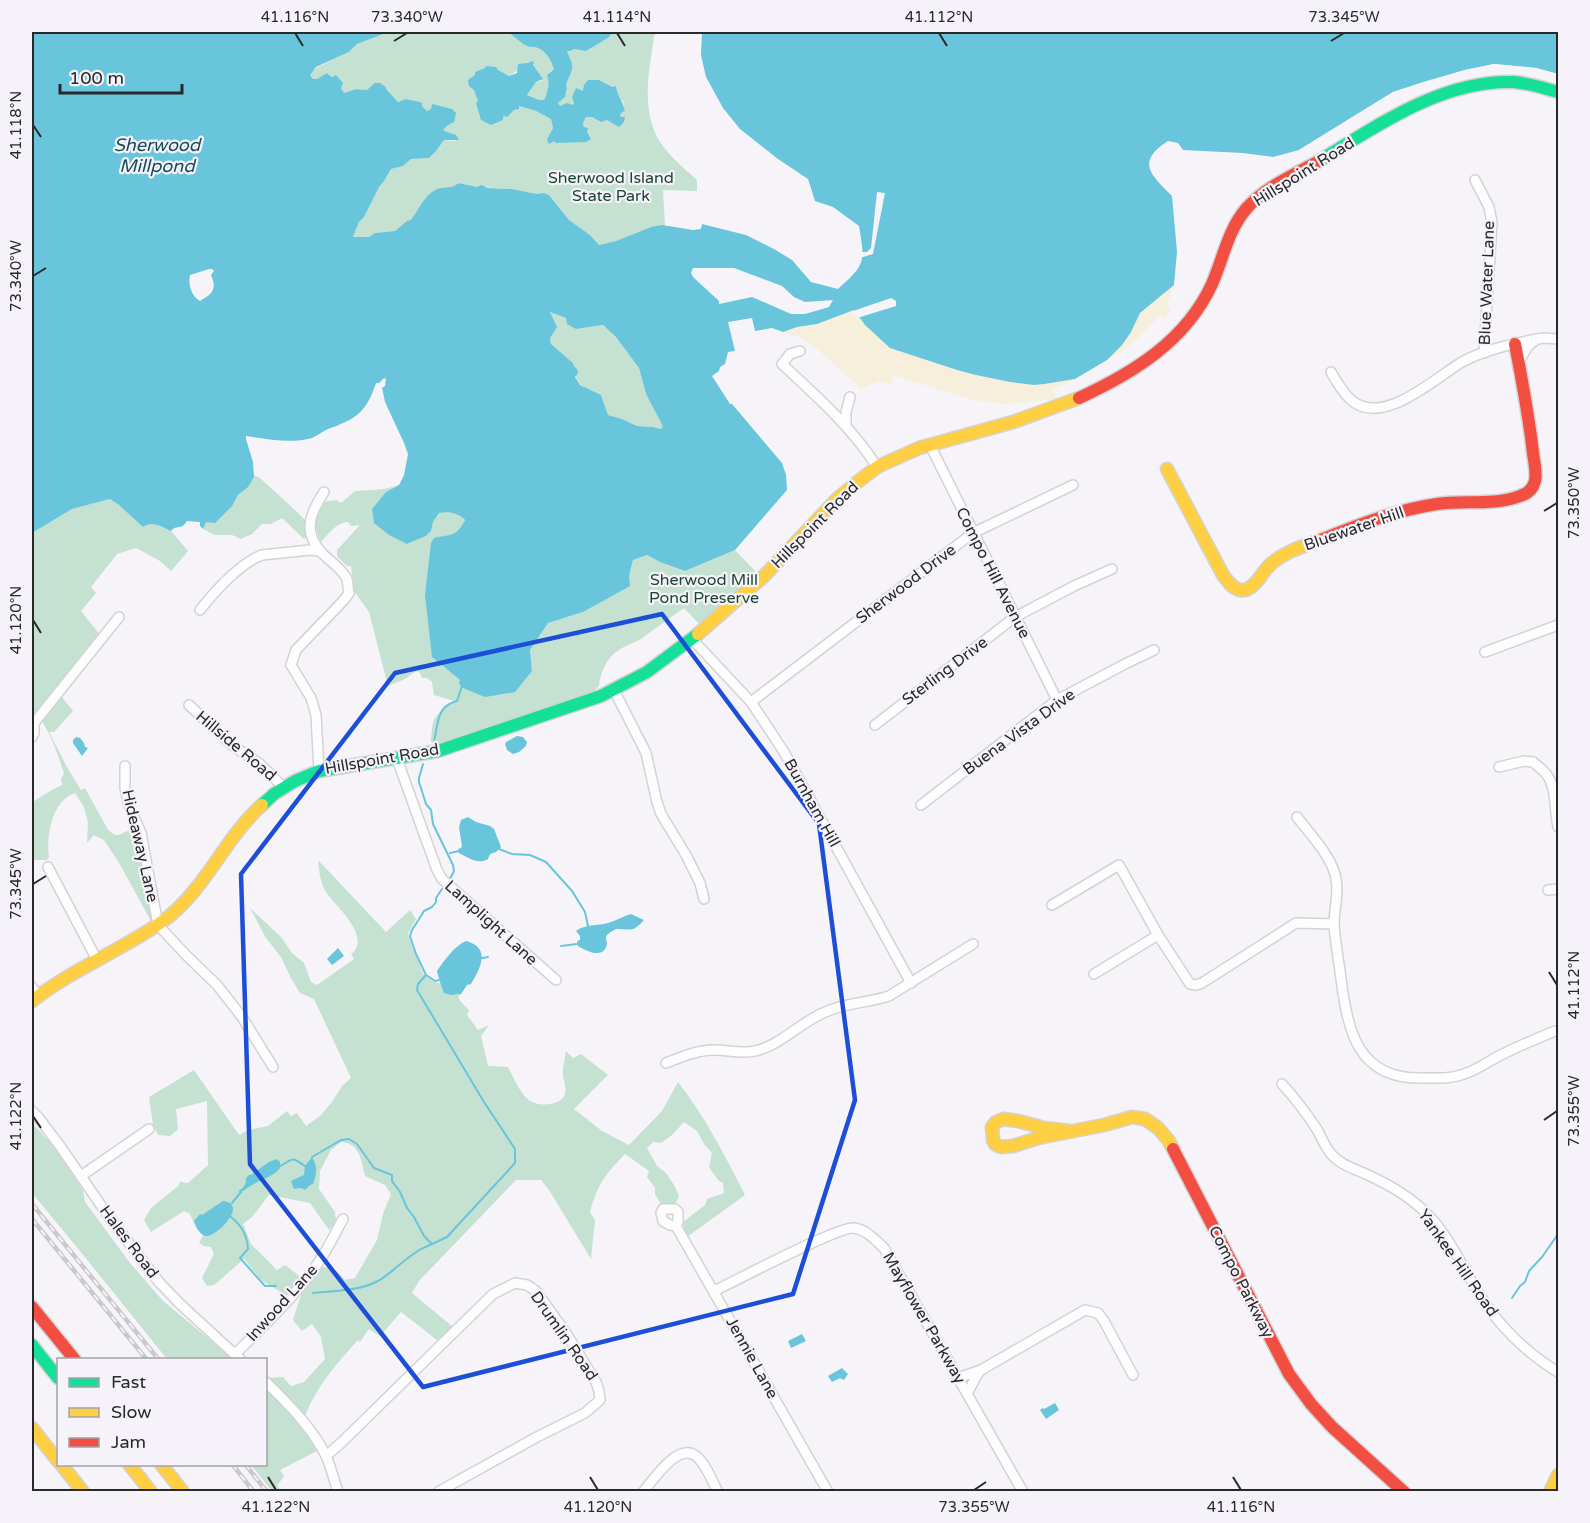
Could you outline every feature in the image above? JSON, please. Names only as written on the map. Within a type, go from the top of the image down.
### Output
[{"type":"main road","name":"Hillspoint Road","points":[[34,995],[158,925],[177,910],[262,803],[297,778],[319,771],[429,753],[614,690],[636,680],[692,639],[762,578],[841,495],[877,467],[930,445],[1055,409],[1146,361],[1178,334],[1197,310],[1217,275],[1237,222],[1246,210],[1282,183],[1404,111],[1437,97],[1485,84],[1513,82],[1558,92]]},
{"type":"main road","name":"Bluewater Hill","points":[[1167,469],[1223,575],[1237,590],[1245,590],[1271,564],[1289,552],[1384,516],[1452,502],[1509,499],[1522,496],[1534,485],[1536,478],[1515,344]]},
{"type":"main road","name":"Compo Parkway","points":[[1070,1131],[1004,1119],[996,1122],[992,1127],[993,1140],[1001,1147],[1132,1117],[1145,1119],[1158,1128],[1169,1141],[1289,1374],[1311,1404],[1332,1427],[1404,1491]]},
{"type":"main road","points":[[32,1307],[74,1358]]},
{"type":"main road","points":[[32,1345],[57,1377]]},
{"type":"main road","points":[[32,1428],[57,1459]]},
{"type":"main road","points":[[62,1466],[83,1491]]},
{"type":"main road","points":[[131,1466],[151,1491]]},
{"type":"main road","points":[[163,1466],[183,1491]]},
{"type":"main road","points":[[1550,1491],[1558,1475]]},
{"type":"street","name":"Blue Water Lane","points":[[1475,180],[1489,207],[1492,222],[1484,353]]},
{"type":"street","points":[[1331,372],[1350,400],[1364,408],[1381,408],[1400,402],[1463,362],[1484,353],[1537,339],[1558,339]]},
{"type":"street","points":[[1518,363],[1528,346],[1537,339]]},
{"type":"street","points":[[800,351],[790,354],[782,364],[846,426],[877,467]]},
{"type":"street","points":[[846,426],[846,412],[850,397]]},
{"type":"street","name":"Compo Hill Avenue","points":[[930,445],[1057,700]]},
{"type":"street","name":"Sherwood Drive","points":[[751,702],[973,533],[1072,485]]},
{"type":"street","points":[[319,771],[316,715],[311,698],[292,669],[291,662],[296,650],[349,593],[347,579],[320,551],[311,536],[310,521],[324,492]]},
{"type":"street","points":[[200,610],[241,568],[254,558],[262,555],[320,551]]},
{"type":"street","name":"Sterling Drive","points":[[875,725],[1015,617],[1112,569]]},
{"type":"street","points":[[32,736],[34,734],[33,722],[119,617]]},
{"type":"street","points":[[1485,652],[1558,625]]},
{"type":"street","name":"Burnham Hill","points":[[692,639],[751,702],[784,752],[911,983]]},
{"type":"street","name":"Buena Vista Drive","points":[[921,805],[1057,700],[1154,650]]},
{"type":"street","points":[[614,690],[646,753],[661,814],[686,855],[700,883],[704,899]]},
{"type":"street","name":"Hillside Road","points":[[189,705],[233,746],[260,764],[283,787]]},
{"type":"street","name":"Lamplight Lane","points":[[397,759],[442,879],[556,980]]},
{"type":"street","points":[[1499,767],[1524,761],[1533,762],[1547,775],[1552,785],[1558,826]]},
{"type":"street","name":"Hideaway Lane","points":[[125,766],[125,788],[129,810],[141,833],[158,925]]},
{"type":"street","points":[[1297,817],[1334,869],[1337,881],[1334,924],[1345,1008],[1352,1035],[1361,1052],[1375,1065],[1393,1075],[1411,1079],[1447,1078],[1465,1074],[1506,1052],[1558,1031]]},
{"type":"street","points":[[1052,905],[1119,865],[1158,935],[1190,984],[1196,986],[1296,923],[1334,924]]},
{"type":"street","points":[[48,867],[97,960]]},
{"type":"street","points":[[158,925],[217,985],[242,1017],[273,1067]]},
{"type":"street","points":[[1094,974],[1158,935]]},
{"type":"street","points":[[666,1064],[685,1055],[704,1051],[753,1052],[774,1043],[825,1011],[889,996],[973,944]]},
{"type":"street","name":"Yankee Hill Road","points":[[1282,1084],[1301,1106],[1331,1154],[1346,1165],[1392,1187],[1412,1200],[1430,1217],[1479,1294],[1501,1323],[1522,1345],[1558,1372]]},
{"type":"street","name":"Hales Road","points":[[32,1111],[51,1133],[109,1217],[159,1282],[238,1357]]},
{"type":"street","points":[[81,1176],[149,1129]]},
{"type":"street","name":"Inwood Lane","points":[[238,1357],[308,1277],[321,1259],[343,1219]]},
{"type":"street","name":"Jennie Lane","points":[[676,1226],[828,1491]]},
{"type":"street","name":"Mayflower Parkway","points":[[714,1291],[829,1235],[852,1228],[867,1233],[884,1248],[1023,1491]]},
{"type":"street","name":"Drumlin Road","points":[[326,1456],[494,1294],[515,1283],[527,1285],[536,1291],[569,1338],[596,1382],[600,1391],[600,1400],[585,1413],[438,1491]]},
{"type":"street","points":[[958,1378],[981,1370],[1085,1310],[1098,1313],[1104,1321],[1132,1375]]},
{"type":"street","points":[[967,1394],[981,1370]]},
{"type":"street","points":[[267,1383],[304,1422],[326,1456],[338,1491]]},
{"type":"street","points":[[643,1491],[672,1459],[687,1452],[695,1455],[701,1461],[718,1491]]},
{"type":"highlighted area","points":[[662,614],[819,824],[855,1100],[793,1294],[423,1387],[250,1164],[241,874],[395,673]]},
{"type":"green space","name":"Sherwood Island State Park","points":[[508,32],[523,44],[542,50],[555,69],[549,72],[548,92],[544,100],[527,95],[536,82],[542,81],[532,61],[509,76],[493,70],[475,72],[475,88],[478,100],[491,125],[518,109],[519,106],[551,119],[553,128],[547,139],[554,141],[584,127],[586,117],[592,117],[601,122],[622,118],[621,113],[625,111],[623,101],[614,87],[599,80],[581,92],[572,105],[559,106],[558,103],[567,92],[566,81],[572,69],[566,50],[586,51],[608,38],[613,32],[655,32],[648,77],[652,123],[657,137],[666,150],[697,180],[697,191],[663,190],[665,226],[651,227],[599,245],[590,235],[569,220],[549,195],[460,183],[452,187],[436,189],[424,201],[411,220],[395,231],[375,233],[369,237],[353,237],[379,186],[391,169],[403,166],[411,159],[429,158],[444,140],[456,141],[444,132],[448,125],[432,105],[431,110],[427,111],[422,106],[406,99],[398,102],[385,86],[373,86],[367,90],[356,89],[344,93],[340,81],[327,73],[318,79],[313,79],[309,74],[316,68],[349,52],[357,44],[386,33]]},
{"type":"green space","points":[[550,312],[566,318],[576,329],[603,325],[616,337],[639,368],[646,394],[664,426],[661,429],[637,426],[608,415],[601,395],[580,384],[573,363],[551,344],[550,338],[556,327]]},
{"type":"green space","points":[[254,475],[307,522],[309,535],[304,539],[282,518],[271,524],[262,524],[252,534],[241,539],[232,535],[215,535],[203,529],[205,522],[238,495]]},
{"type":"green space","name":"Sherwood Mill Pond Preserve","points":[[399,485],[386,492],[389,535],[408,544],[426,536],[431,531],[433,522],[439,513],[443,512],[453,513],[465,521],[455,533],[439,537],[432,657],[460,680],[532,671],[530,650],[548,623],[583,612],[629,576],[633,560],[647,555],[685,571],[735,550],[758,574],[700,625],[684,608],[641,639],[615,653],[605,666],[599,686],[591,694],[436,745],[431,742],[435,717],[454,701],[434,695],[432,682],[427,678],[422,678],[416,671],[405,679],[388,686],[369,612],[354,591],[351,566],[347,566],[337,556],[337,550],[360,525],[351,526],[348,522],[340,524],[321,542],[316,526],[316,517],[323,502],[336,500],[341,503],[355,491],[385,489]]},
{"type":"green space","points":[[110,499],[143,526],[153,523],[171,531],[188,551],[171,571],[160,561],[136,548],[117,554],[91,587],[96,593],[81,611],[100,635],[56,690],[73,711],[54,732],[49,732],[68,769],[81,790],[85,788],[108,830],[117,835],[137,831],[152,897],[151,921],[104,840],[94,835],[87,843],[88,822],[84,807],[75,793],[61,803],[52,820],[49,857],[47,860],[32,860],[32,803],[62,785],[61,779],[64,774],[56,749],[43,722],[32,711],[32,533],[72,509]]},
{"type":"green space","points":[[318,860],[386,932],[410,910],[416,919],[408,934],[423,974],[434,982],[442,984],[442,989],[451,995],[461,994],[458,997],[469,1010],[467,1015],[478,1030],[489,1025],[481,1036],[488,1066],[508,1067],[519,1089],[528,1099],[541,1104],[553,1104],[561,1100],[565,1091],[563,1072],[566,1051],[573,1058],[581,1054],[608,1075],[574,1109],[602,1131],[629,1145],[662,1111],[678,1082],[714,1137],[745,1195],[687,1237],[683,1222],[705,1205],[707,1199],[724,1193],[723,1183],[709,1167],[712,1153],[697,1131],[684,1122],[661,1143],[653,1142],[647,1148],[657,1166],[666,1173],[674,1185],[679,1196],[674,1207],[662,1206],[655,1194],[655,1188],[647,1177],[649,1171],[625,1154],[603,1180],[593,1202],[590,1212],[595,1220],[591,1259],[541,1180],[516,1180],[419,1281],[412,1293],[453,1327],[437,1340],[401,1312],[380,1336],[369,1329],[328,1376],[305,1416],[268,1378],[283,1377],[291,1386],[304,1382],[325,1359],[321,1337],[312,1324],[302,1331],[293,1320],[301,1295],[321,1267],[332,1269],[345,1280],[355,1278],[377,1240],[383,1214],[391,1194],[385,1185],[365,1176],[361,1158],[356,1149],[352,1145],[341,1142],[331,1150],[320,1171],[319,1189],[335,1212],[336,1222],[329,1230],[310,1203],[269,1195],[252,1217],[243,1224],[251,1244],[277,1270],[285,1265],[302,1278],[287,1296],[261,1280],[244,1259],[214,1285],[207,1286],[202,1278],[214,1254],[211,1247],[199,1243],[203,1235],[196,1228],[190,1214],[184,1211],[151,1232],[144,1220],[151,1208],[180,1182],[188,1183],[208,1165],[207,1101],[176,1109],[178,1129],[170,1136],[158,1135],[153,1125],[149,1097],[194,1070],[239,1135],[248,1130],[268,1126],[287,1111],[291,1116],[297,1113],[306,1126],[320,1116],[342,1086],[351,1078],[314,999],[300,993],[281,957],[266,938],[250,908],[281,937],[292,953],[304,963],[311,982],[317,985],[354,959],[351,954],[357,947],[358,939],[350,922],[326,892],[320,876]]},
{"type":"green space","points":[[32,1123],[54,1147],[83,1190],[85,1202],[130,1263],[163,1301],[232,1358],[166,1358],[32,1193]]},
{"type":"green space","points":[[267,1390],[298,1421],[317,1451],[280,1470],[284,1476],[277,1486],[282,1491],[272,1491],[252,1466],[267,1466]]},
{"type":"sand","points":[[1174,285],[1166,304],[1171,309],[1165,319],[1160,315],[1135,341],[1107,360],[1122,345],[1140,313]]},
{"type":"sand","points":[[854,310],[865,325],[890,348],[957,370],[1034,385],[1075,379],[1053,390],[1056,399],[1006,404],[965,398],[894,375],[891,385],[878,381],[861,389],[816,348],[802,338],[783,332],[817,324]]},
{"type":"water","name":"Sherwood Millpond","points":[[32,32],[224,32],[226,34],[237,32],[397,32],[386,33],[357,44],[349,52],[316,67],[310,75],[313,79],[317,79],[327,73],[332,77],[336,75],[343,83],[341,88],[344,93],[356,89],[367,90],[375,83],[381,83],[398,102],[406,99],[420,102],[427,111],[431,109],[432,104],[452,109],[456,113],[454,122],[444,131],[456,135],[459,140],[444,140],[429,158],[411,159],[403,166],[391,169],[359,222],[353,237],[369,237],[375,233],[395,231],[411,220],[424,201],[436,189],[452,187],[459,183],[477,187],[482,185],[487,188],[512,189],[549,195],[569,220],[590,235],[599,245],[662,225],[693,230],[701,229],[702,224],[746,235],[792,260],[811,282],[838,289],[854,274],[861,262],[859,226],[833,207],[815,201],[808,179],[740,129],[723,108],[706,77],[701,55],[702,32],[1558,32],[1558,74],[1536,68],[1494,64],[1423,82],[1393,92],[1299,150],[1273,157],[1183,150],[1178,143],[1168,141],[1158,149],[1149,162],[1153,175],[1172,196],[1177,252],[1174,285],[1140,313],[1122,345],[1107,360],[1075,379],[1034,385],[957,370],[890,348],[865,325],[854,310],[817,324],[783,332],[772,328],[755,331],[752,318],[728,322],[735,351],[728,352],[725,364],[712,376],[730,404],[782,463],[787,490],[735,550],[685,571],[647,555],[633,560],[629,576],[630,586],[583,612],[548,623],[530,650],[532,671],[515,692],[485,697],[463,688],[459,684],[460,680],[432,657],[425,595],[431,543],[434,538],[455,533],[465,520],[453,513],[439,513],[433,522],[431,531],[426,536],[407,544],[389,535],[374,523],[372,509],[386,492],[399,485],[404,475],[408,454],[385,402],[382,388],[385,386],[386,379],[384,378],[376,383],[364,408],[353,418],[312,438],[287,441],[246,436],[253,462],[254,477],[248,487],[238,495],[232,506],[215,523],[206,522],[203,529],[200,522],[187,521],[183,526],[171,531],[154,524],[143,527],[110,499],[72,509],[32,533]],"holes":[[[693,268],[734,268],[782,286],[794,297],[805,302],[833,300],[829,307],[805,314],[791,314],[752,297],[719,304],[719,301],[691,273]],[[209,269],[214,271],[211,275],[214,288],[200,301],[191,289],[190,275]],[[550,312],[566,318],[567,324],[576,329],[603,325],[616,337],[639,368],[646,394],[663,426],[661,429],[637,426],[608,415],[601,395],[580,385],[575,377],[578,373],[573,363],[551,344],[550,338],[557,327]]]},
{"type":"water","points":[[508,32],[613,32],[608,38],[586,51],[574,49],[567,51],[572,69],[565,97],[558,103],[560,106],[567,103],[572,105],[574,103],[572,97],[576,88],[583,91],[588,80],[599,80],[613,87],[616,86],[625,111],[620,116],[625,117],[624,122],[619,127],[607,120],[601,122],[592,117],[586,117],[583,123],[584,127],[588,128],[587,132],[591,139],[586,142],[556,143],[554,141],[549,144],[547,139],[553,128],[551,119],[536,111],[519,106],[519,109],[503,117],[503,120],[491,125],[481,120],[476,103],[478,101],[468,80],[475,75],[475,72],[486,66],[496,67],[509,76],[517,73],[518,64],[532,61],[543,79],[536,82],[527,95],[544,100],[547,94],[547,75],[554,69],[551,61],[542,50],[523,44]]},
{"type":"water","points":[[517,736],[523,737],[527,742],[519,752],[513,754],[507,750],[505,744]]},
{"type":"water","points":[[76,737],[80,738],[88,748],[82,756],[73,743]]},
{"type":"water","points":[[468,817],[494,829],[501,847],[484,861],[473,860],[459,853],[458,849],[462,846],[459,827],[461,820]]},
{"type":"water","points":[[631,914],[644,920],[634,929],[616,929],[609,933],[606,938],[607,944],[602,952],[594,953],[578,946],[577,941],[580,940],[580,936],[576,931],[587,926],[608,923]]},
{"type":"water","points":[[466,941],[474,944],[481,954],[482,960],[478,972],[461,994],[444,993],[437,971],[453,950]]},
{"type":"water","points":[[338,948],[344,956],[332,965],[327,959]]},
{"type":"water","points":[[312,1157],[316,1170],[313,1184],[305,1190],[294,1189],[291,1181],[304,1175],[305,1166]]},
{"type":"water","points":[[277,1159],[280,1162],[280,1168],[277,1171],[241,1192],[238,1191],[242,1189],[249,1175]]},
{"type":"water","points":[[223,1201],[230,1203],[233,1208],[232,1214],[217,1231],[204,1236],[194,1221],[200,1214],[202,1215]]},
{"type":"water","points":[[802,1334],[806,1341],[791,1348],[788,1341]]},
{"type":"water","points":[[842,1368],[848,1374],[844,1380],[840,1378],[832,1382],[828,1376]]},
{"type":"water","points":[[1055,1403],[1059,1410],[1046,1419],[1040,1410]]},
{"type":"pier","points":[[1494,64],[1536,68],[1558,74],[1558,77],[1535,71],[1494,67],[1466,73],[1394,95],[1304,150],[1299,150],[1393,92],[1465,70]]},
{"type":"pier","points":[[877,192],[885,193],[873,254],[860,258],[860,252],[867,252],[871,248]]},
{"type":"pier","points":[[891,298],[896,301],[896,306],[857,318],[853,313],[837,319],[856,310]]},
{"type":"waterway","points":[[434,741],[438,721],[444,708],[457,701],[462,686]]},
{"type":"waterway","points":[[423,764],[419,782],[426,804],[431,810],[433,824],[453,865],[454,871],[450,879]]},
{"type":"waterway","points":[[499,849],[512,854],[530,855],[546,862],[572,891],[585,912],[588,926]]},
{"type":"waterway","points":[[450,853],[459,851]]},
{"type":"waterway","points":[[312,1157],[341,1140],[349,1139],[357,1144],[374,1168],[392,1175],[392,1181],[407,1208],[424,1236],[432,1244],[447,1237],[515,1163],[515,1149],[417,990],[418,984],[426,975],[410,936],[424,911],[432,907],[442,889]]},
{"type":"waterway","points":[[561,946],[577,944]]},
{"type":"waterway","points":[[482,958],[488,957]]},
{"type":"waterway","points":[[426,975],[435,981],[439,980]]},
{"type":"waterway","points":[[280,1166],[292,1160],[305,1166]]},
{"type":"waterway","points":[[232,1203],[241,1192]]},
{"type":"waterway","points":[[231,1217],[241,1227],[246,1239],[248,1249],[240,1258],[265,1286],[276,1286]]},
{"type":"waterway","points":[[1512,1298],[1525,1282],[1529,1271],[1558,1234]]},
{"type":"waterway","points":[[313,1293],[346,1290],[371,1284],[432,1244]]},
{"type":"railway","points":[[32,1204],[157,1358]]},
{"type":"railway","points":[[32,1219],[145,1358]]},
{"type":"railway","points":[[234,1466],[254,1492]]},
{"type":"railway","points":[[247,1466],[267,1492]]},
{"type":"traffic: fast","points":[[1319,161],[1387,120],[1435,97],[1460,89],[1486,83],[1513,82],[1558,92]]},
{"type":"traffic: fast","points":[[262,805],[274,794],[295,781],[319,771],[438,751],[601,696],[647,672],[698,634]]},
{"type":"traffic: fast","points":[[32,1345],[57,1377]]},
{"type":"traffic: slow","points":[[698,634],[764,576],[838,498],[879,466],[919,448],[1013,422],[1079,398]]},
{"type":"traffic: slow","points":[[1167,469],[1223,575],[1232,586],[1238,589],[1245,590],[1252,586],[1280,557],[1323,539]]},
{"type":"traffic: slow","points":[[32,1001],[70,976],[150,930],[172,914],[185,902],[238,831],[262,805]]},
{"type":"traffic: slow","points":[[1069,1131],[1004,1119],[996,1122],[992,1127],[993,1140],[1001,1147],[1132,1117],[1145,1119],[1158,1128],[1173,1149]]},
{"type":"traffic: slow","points":[[32,1428],[57,1460]]},
{"type":"traffic: slow","points":[[63,1466],[83,1492]]},
{"type":"traffic: slow","points":[[131,1466],[151,1492]]},
{"type":"traffic: slow","points":[[163,1466],[183,1492]]},
{"type":"traffic: slow","points":[[1550,1492],[1558,1475]]},
{"type":"traffic: jam","points":[[1079,398],[1119,378],[1173,339],[1201,304],[1212,284],[1230,235],[1246,209],[1271,188],[1319,161]]},
{"type":"traffic: jam","points":[[1323,539],[1408,510],[1447,503],[1500,501],[1529,491],[1535,481],[1536,471],[1515,344]]},
{"type":"traffic: jam","points":[[1173,1149],[1289,1374],[1311,1404],[1332,1427],[1404,1492]]},
{"type":"traffic: jam","points":[[32,1307],[73,1358]]}]
